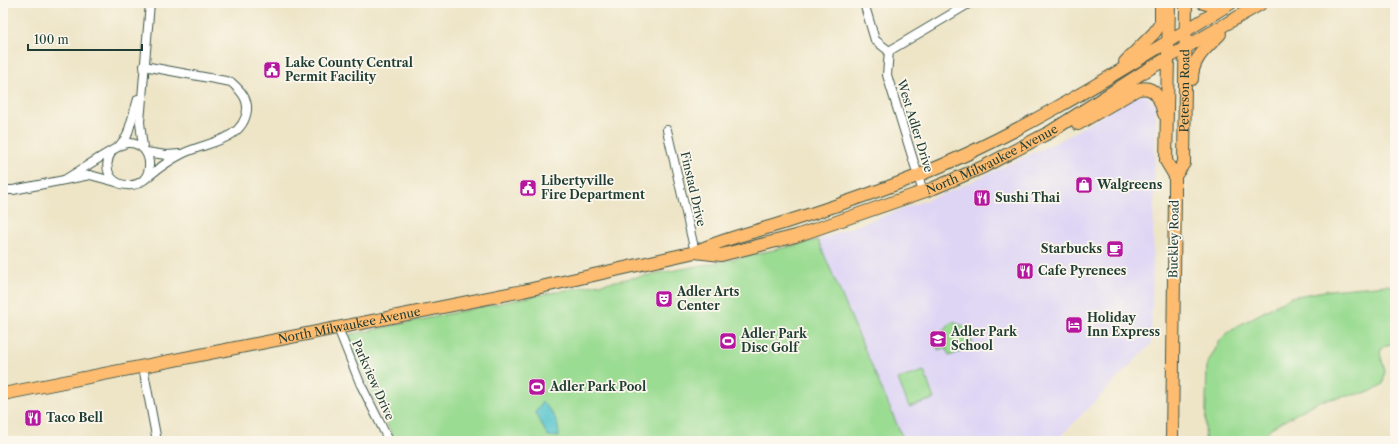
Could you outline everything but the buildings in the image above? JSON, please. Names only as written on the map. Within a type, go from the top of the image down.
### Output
[{"type":"main road","points":[[1124,68],[1125,61],[1154,33],[1161,23],[1161,3]]},
{"type":"main road","name":"Peterson Road","points":[[1169,3],[1169,40]]},
{"type":"main road","name":"Peterson Road","points":[[1175,176],[1184,163],[1186,3]]},
{"type":"main road","points":[[1203,3],[1215,6],[1230,4]]},
{"type":"main road","name":"North Milwaukee Avenue","points":[[695,252],[721,255],[796,236],[923,192],[983,167],[1050,132],[1168,58],[1186,49],[1262,3]]},
{"type":"main road","name":"North Milwaukee Avenue","points":[[3,394],[527,290],[695,252],[717,242],[828,209],[918,176],[993,141],[1124,68],[1230,4]]},
{"type":"main road","points":[[1185,136],[1192,128],[1194,64],[1199,55],[1231,22]]},
{"type":"main road","name":"Buckley Road","points":[[1169,40],[1166,161],[1175,176],[1172,441]]},
{"type":"main road","points":[[1050,132],[1070,129],[1136,90],[1144,88],[1152,89],[1159,97],[1167,131]]},
{"type":"street","points":[[144,180],[150,167],[150,160],[144,150],[140,122],[150,3]]},
{"type":"street","points":[[864,3],[875,40],[889,51],[970,3]]},
{"type":"street","name":"West Adler Drive","points":[[889,51],[887,75],[923,192]]},
{"type":"street","points":[[3,190],[13,190],[90,175],[131,186],[144,180],[183,153],[233,134],[241,127],[246,117],[247,106],[245,97],[231,82],[144,66]]},
{"type":"street","points":[[64,180],[120,145],[127,136],[143,81]]},
{"type":"street","name":"Finstad Drive","points":[[667,130],[695,252]]},
{"type":"street","points":[[120,145],[130,143],[144,150],[166,155],[183,153]]},
{"type":"street","points":[[112,151],[107,164],[108,171],[117,182]]},
{"type":"street","name":"Parkview Drive","points":[[338,328],[360,383],[389,441]]},
{"type":"street","points":[[143,367],[157,441]]},
{"type":"shaded area","points":[[1137,95],[1147,95],[1156,105],[1151,344],[1059,438],[1054,441],[904,441],[818,240],[951,191],[1061,140]]},
{"type":"green space","points":[[818,240],[904,441],[395,441],[344,336],[534,296],[725,261]]},
{"type":"green space","points":[[1387,285],[1395,287],[1395,343],[1383,346],[1380,353],[1385,371],[1383,384],[1370,392],[1319,401],[1271,428],[1259,441],[1205,441],[1207,364],[1221,339],[1232,329],[1291,297],[1330,290]]},
{"type":"green space","points":[[953,322],[966,327],[974,347],[949,356],[946,348],[938,350],[934,335],[946,329],[949,324]]},
{"type":"green space","points":[[924,371],[934,399],[909,407],[898,379]]},
{"type":"water","name":"Adler Park Pool","points":[[542,402],[555,417],[559,437],[548,436],[535,413]]},
{"type":"place","name":"Lake County Central Permit Facility","points":[[272,70]]},
{"type":"place","name":"Walgreens","points":[[1084,185]]},
{"type":"place","name":"Libertyville Fire Department","points":[[528,188]]},
{"type":"place","name":"Sushi Thai","points":[[982,198]]},
{"type":"place","name":"Starbucks","points":[[1115,249]]},
{"type":"place","name":"Cafe Pyrenees","points":[[1025,271]]},
{"type":"place","name":"Adler Arts Center","points":[[664,299]]},
{"type":"place","name":"Holiday Inn Express","points":[[1074,325]]},
{"type":"place","name":"Adler Park School","points":[[938,339]]},
{"type":"place","name":"Adler Park Disc Golf","points":[[728,341]]},
{"type":"place","name":"Adler Park Pool","points":[[537,387]]},
{"type":"place","name":"Taco Bell","points":[[33,418]]}]
